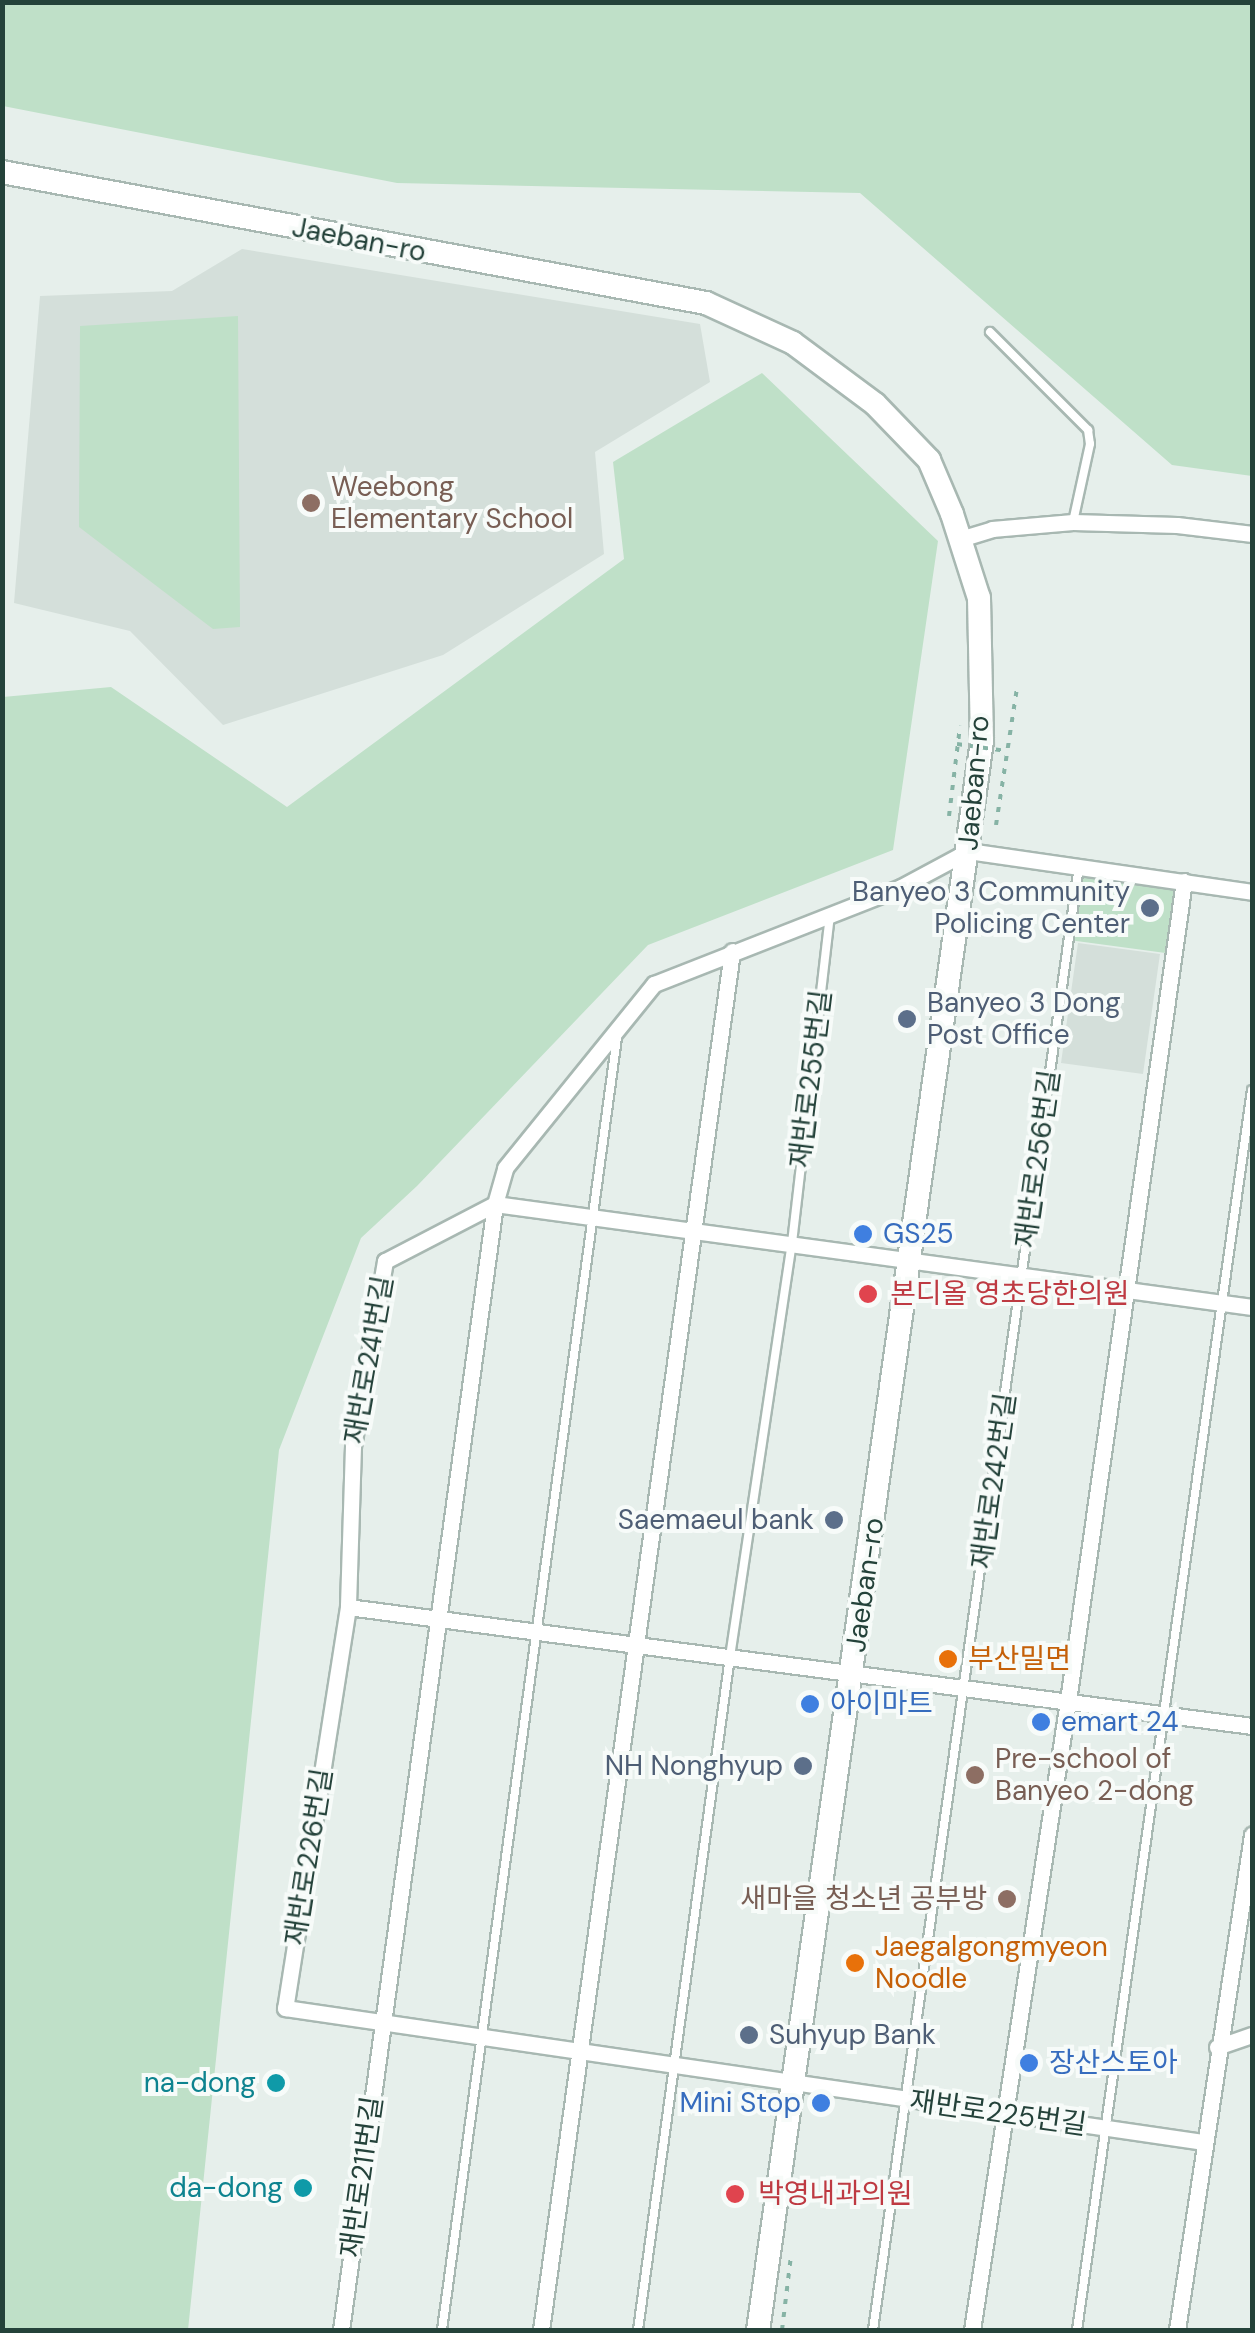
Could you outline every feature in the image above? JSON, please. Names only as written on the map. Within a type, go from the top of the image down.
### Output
[{"type":"main road","name":"Jaeban-ro","points":[[2,172],[706,303],[793,343],[874,404],[929,460],[960,539],[979,598],[982,741],[758,2330]]},
{"type":"street","points":[[960,539],[992,529],[1073,522],[1177,525],[1252,534]]},
{"type":"street","points":[[383,2022],[495,1204],[504,1168],[654,984],[901,887],[968,851],[1252,892]]},
{"type":"street","points":[[972,2330],[1068,1702],[1184,882]]},
{"type":"street","points":[[541,2330],[732,951]]},
{"type":"street","points":[[495,1204],[1252,1307]]},
{"type":"street","name":"재반로241번길","points":[[348,1607],[353,1446],[385,1261],[495,1204]]},
{"type":"street","points":[[348,1607],[1252,1726]]},
{"type":"street","name":"재반로226번길","points":[[348,1607],[285,2008],[792,2085]]},
{"type":"street","points":[[1177,2330],[1252,1835]]},
{"type":"street","name":"재반로211번길","points":[[341,2330],[383,2022]]},
{"type":"street","points":[[1217,2048],[1252,2036]]},
{"type":"street","name":"재반로225번길","points":[[792,2085],[1204,2142]]},
{"type":"lane","points":[[990,332],[1088,430],[1090,444],[1073,522]]},
{"type":"lane","name":"재반로256번길","points":[[1022,1274],[1079,866]]},
{"type":"lane","name":"재반로255번길","points":[[792,1243],[830,915]]},
{"type":"lane","points":[[442,2330],[618,1027]]},
{"type":"lane","points":[[1077,2330],[1252,1090]]},
{"type":"lane","points":[[638,2330],[730,1658],[792,1243]]},
{"type":"lane","name":"재반로242번길","points":[[873,2330],[1022,1274]]},
{"type":"path","points":[[996,826],[1017,688]]},
{"type":"path","points":[[949,817],[957,744],[1007,751]]},
{"type":"shaded area","name":"Weebong Elementary School","points":[[242,249],[700,324],[710,382],[595,452],[604,554],[443,655],[223,725],[130,631],[14,603],[40,296],[172,291]]},
{"type":"shaded area","points":[[1078,943],[1160,954],[1143,1074],[1061,1063]]},
{"type":"green space","points":[[2,3],[1252,3],[1252,476],[1172,465],[860,193],[397,183],[3,106]]},
{"type":"green space","points":[[238,316],[240,627],[213,629],[79,527],[80,326]]},
{"type":"green space","points":[[762,373],[938,541],[893,850],[648,945],[417,1186],[361,1238],[279,1450],[188,2330],[3,2330],[3,697],[111,687],[287,807],[624,559],[613,462]]},
{"type":"green space","points":[[1079,866],[1184,881],[1173,954],[1069,940]]},
{"type":"place","name":"Weebong Elementary School","points":[[311,503]]},
{"type":"place","name":"Banyeo 3 Community Policing Center","points":[[1150,908]]},
{"type":"place","name":"Banyeo 3 Dong Post Office","points":[[907,1019]]},
{"type":"place","name":"GS25","points":[[863,1234]]},
{"type":"place","name":"본디올 영초당한의원","points":[[868,1294]]},
{"type":"place","name":"Saemaeul bank","points":[[834,1520]]},
{"type":"place","name":"부산밀면","points":[[948,1659]]},
{"type":"place","name":"아이마트","points":[[810,1704]]},
{"type":"place","name":"emart 24","points":[[1041,1722]]},
{"type":"place","name":"NH Nonghyup","points":[[803,1766]]},
{"type":"place","name":"Pre-school of Banyeo 2-dong","points":[[975,1775]]},
{"type":"place","name":"새마을 청소년 공부방","points":[[1007,1899]]},
{"type":"place","name":"Jaegalgongmyeon Noodle","points":[[855,1963]]},
{"type":"place","name":"Suhyup Bank","points":[[749,2035]]},
{"type":"place","name":"장산스토아","points":[[1029,2063]]},
{"type":"place","name":"na-dong","points":[[276,2083]]},
{"type":"place","name":"Mini Stop","points":[[821,2103]]},
{"type":"place","name":"da-dong","points":[[303,2188]]},
{"type":"place","name":"박영내과의원","points":[[735,2194]]}]
